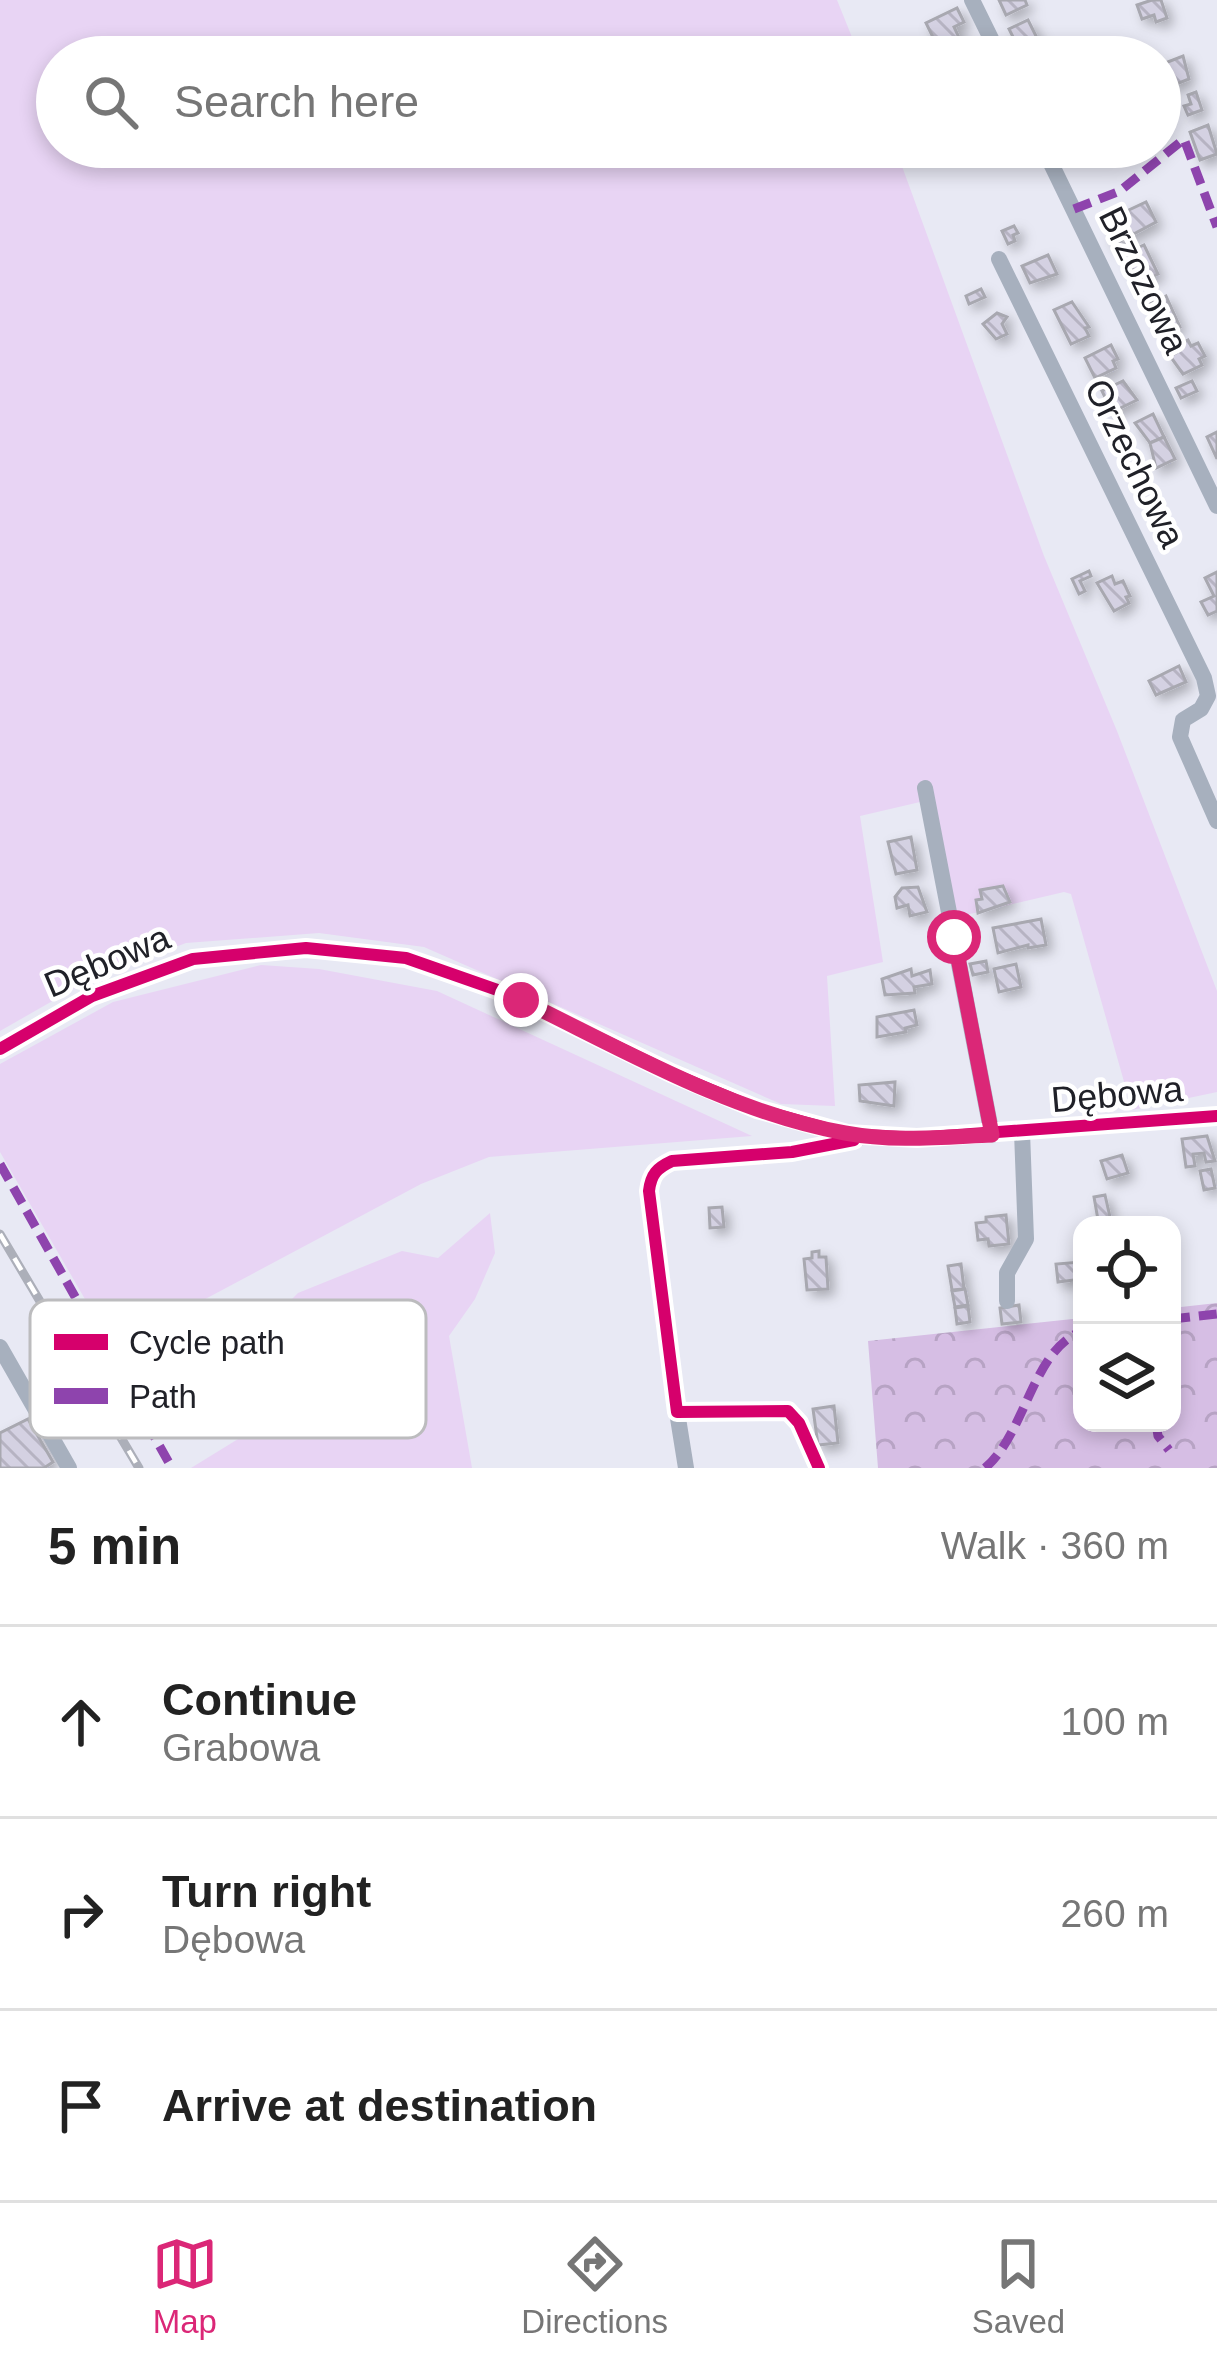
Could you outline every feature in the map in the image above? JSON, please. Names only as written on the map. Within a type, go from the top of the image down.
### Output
[{"type":"street","points":[[972,0],[990,36]]},
{"type":"street","name":"Brzozowa","points":[[1053,168],[1217,506]]},
{"type":"street","name":"Orzechowa","points":[[999,259],[1204,678],[1208,696],[1201,709],[1183,720],[1180,737],[1217,820]]},
{"type":"street","points":[[925,788],[992,1135]]},
{"type":"street","name":"Dębowa","points":[[0,1049],[92,996],[193,959],[306,948],[406,958],[509,994],[757,1109],[847,1134],[992,1135],[1217,1116]]},
{"type":"street","points":[[1007,1301],[1006,1273],[1026,1239],[1022,1132]]},
{"type":"street","points":[[686,1468],[649,1191],[651,1177],[672,1161],[792,1152],[874,1136]]},
{"type":"street","points":[[0,1347],[30,1400]]},
{"type":"street","points":[[677,1412],[788,1411],[799,1423],[819,1468]]},
{"type":"street","points":[[52,1438],[69,1468]]},
{"type":"shaded area","points":[[0,0],[837,0],[852,36],[36,36],[36,168],[903,168],[1044,556],[1217,991],[1217,1092],[1132,1110],[1071,894],[953,918],[933,799],[860,816],[883,962],[827,976],[835,1106],[781,1104],[424,947],[319,933],[186,943],[91,979],[0,1031]]},
{"type":"shaded area","points":[[261,965],[319,969],[437,991],[752,1136],[489,1157],[421,1184],[203,1300],[85,1300],[0,1152],[0,1064],[113,1002]]},
{"type":"shaded area","points":[[490,1213],[495,1253],[475,1299],[449,1336],[472,1468],[191,1468],[240,1438],[426,1438],[426,1300],[291,1300],[402,1251],[438,1258]]},
{"type":"green space","points":[[1217,1303],[1217,1468],[878,1468],[868,1341],[1073,1319],[1073,1432],[1181,1432],[1181,1307]]},
{"type":"building","points":[[999,0],[1025,0],[1027,5],[1006,15]]},
{"type":"building","points":[[1161,0],[1167,18],[1142,19],[1137,5]]},
{"type":"building","points":[[957,8],[964,22],[954,27],[958,36],[932,36],[926,23]]},
{"type":"building","points":[[1028,20],[1036,36],[1012,36],[1009,29]]},
{"type":"building","points":[[1181,57],[1189,79],[1181,82]]},
{"type":"building","points":[[1196,92],[1202,110],[1188,115],[1184,106],[1191,104],[1188,95]]},
{"type":"building","points":[[1208,125],[1217,154],[1200,160],[1190,132]]},
{"type":"building","points":[[1146,202],[1156,222],[1113,245],[1107,233],[1117,228],[1112,218]]},
{"type":"building","points":[[1014,226],[1018,233],[1008,244],[1002,231]]},
{"type":"building","points":[[1144,245],[1158,274],[1138,283],[1124,254]]},
{"type":"building","points":[[1048,255],[1057,274],[1030,283],[1022,266]]},
{"type":"building","points":[[981,289],[985,297],[969,304],[966,296]]},
{"type":"building","points":[[1166,296],[1180,327],[1166,334],[1150,304]]},
{"type":"building","points":[[1072,302],[1089,327],[1085,328],[1089,336],[1071,344],[1054,310]]},
{"type":"building","points":[[997,313],[1007,317],[1002,324],[1007,334],[996,339],[983,324]]},
{"type":"building","points":[[1188,340],[1191,346],[1198,343],[1205,356],[1199,359],[1202,365],[1183,374],[1170,356],[1176,353],[1172,347]]},
{"type":"building","points":[[1111,345],[1118,359],[1113,361],[1116,368],[1095,378],[1085,358]]},
{"type":"building","points":[[1123,381],[1137,400],[1112,412],[1102,391]]},
{"type":"building","points":[[1192,381],[1197,391],[1181,398],[1176,388]]},
{"type":"building","points":[[1153,414],[1164,437],[1150,443],[1135,423]]},
{"type":"building","points":[[1217,432],[1217,459],[1207,437]]},
{"type":"building","points":[[1164,437],[1175,459],[1156,468],[1150,443]]},
{"type":"building","points":[[1089,571],[1091,576],[1080,581],[1085,591],[1079,594],[1072,579]]},
{"type":"building","points":[[1217,572],[1217,611],[1208,615],[1201,602],[1214,596],[1205,578]]},
{"type":"building","points":[[1112,576],[1115,584],[1123,581],[1130,596],[1126,597],[1129,603],[1114,611],[1097,583]]},
{"type":"building","points":[[1179,666],[1186,682],[1156,695],[1149,681]]},
{"type":"building","points":[[911,837],[917,870],[896,874],[888,842]]},
{"type":"building","points":[[1003,886],[1010,902],[978,913],[980,890]]},
{"type":"building","points":[[918,887],[927,912],[910,916],[908,905],[897,908],[895,897],[902,888]]},
{"type":"building","points":[[1041,919],[1046,945],[998,953],[993,928]]},
{"type":"building","points":[[986,961],[988,972],[973,975],[970,964]]},
{"type":"building","points":[[1016,964],[1021,987],[999,992],[994,969]]},
{"type":"building","points":[[911,969],[912,976],[930,970],[932,984],[914,987],[915,993],[885,995],[882,979]]},
{"type":"building","points":[[914,1010],[917,1025],[877,1037],[877,1017]]},
{"type":"building","points":[[895,1082],[894,1106],[860,1101],[859,1085]]},
{"type":"building","points":[[1207,1136],[1215,1161],[1206,1162],[1204,1153],[1193,1154],[1195,1166],[1186,1167],[1182,1139]]},
{"type":"building","points":[[1122,1155],[1128,1173],[1107,1179],[1101,1161]]},
{"type":"building","points":[[1211,1169],[1215,1188],[1204,1190],[1200,1171]]},
{"type":"building","points":[[1105,1195],[1110,1216],[1097,1216],[1094,1197]]},
{"type":"building","points":[[722,1207],[724,1227],[710,1228],[709,1208]]},
{"type":"building","points":[[1006,1215],[1009,1244],[989,1246],[988,1239],[978,1240],[976,1223]]},
{"type":"building","points":[[819,1251],[819,1257],[826,1257],[828,1289],[807,1290],[804,1259]]},
{"type":"building","points":[[1073,1263],[1073,1280],[1058,1282],[1056,1264]]},
{"type":"building","points":[[961,1264],[964,1289],[952,1290],[948,1266]]},
{"type":"building","points":[[965,1289],[968,1305],[955,1307],[952,1291]]},
{"type":"building","points":[[1019,1305],[1021,1322],[1002,1324],[1000,1308]]},
{"type":"building","points":[[968,1306],[970,1322],[957,1324],[955,1308]]},
{"type":"building","points":[[834,1406],[838,1443],[818,1445],[813,1409]]},
{"type":"building","points":[[28,1419],[30,1438],[39,1438],[53,1462],[44,1468],[0,1468],[0,1433]]},
{"type":"railway","points":[[0,1234],[39,1300]]},
{"type":"railway","points":[[121,1438],[139,1468]]},
{"type":"marked path","points":[[1181,141],[1184,139],[1217,227]]},
{"type":"marked path","points":[[1074,209],[1120,191],[1148,168]]},
{"type":"marked path","points":[[0,1164],[77,1300]]},
{"type":"marked path","points":[[1181,1318],[1217,1314]]},
{"type":"marked path","points":[[985,1468],[999,1453],[1040,1373],[1073,1336]]},
{"type":"marked path","points":[[1157,1432],[1169,1450]]},
{"type":"marked path","points":[[155,1438],[172,1468]]},
{"type":"cycle path","points":[[0,1049],[92,996],[193,959],[306,948],[406,958],[509,994],[757,1109],[847,1134],[917,1138],[1217,1116]]},
{"type":"cycle path","points":[[819,1468],[799,1423],[788,1411],[677,1412],[649,1191],[656,1172],[672,1161],[792,1152],[854,1140]]},
{"type":"route","points":[[521,1000],[757,1109],[847,1134],[992,1135],[954,937]]}]
